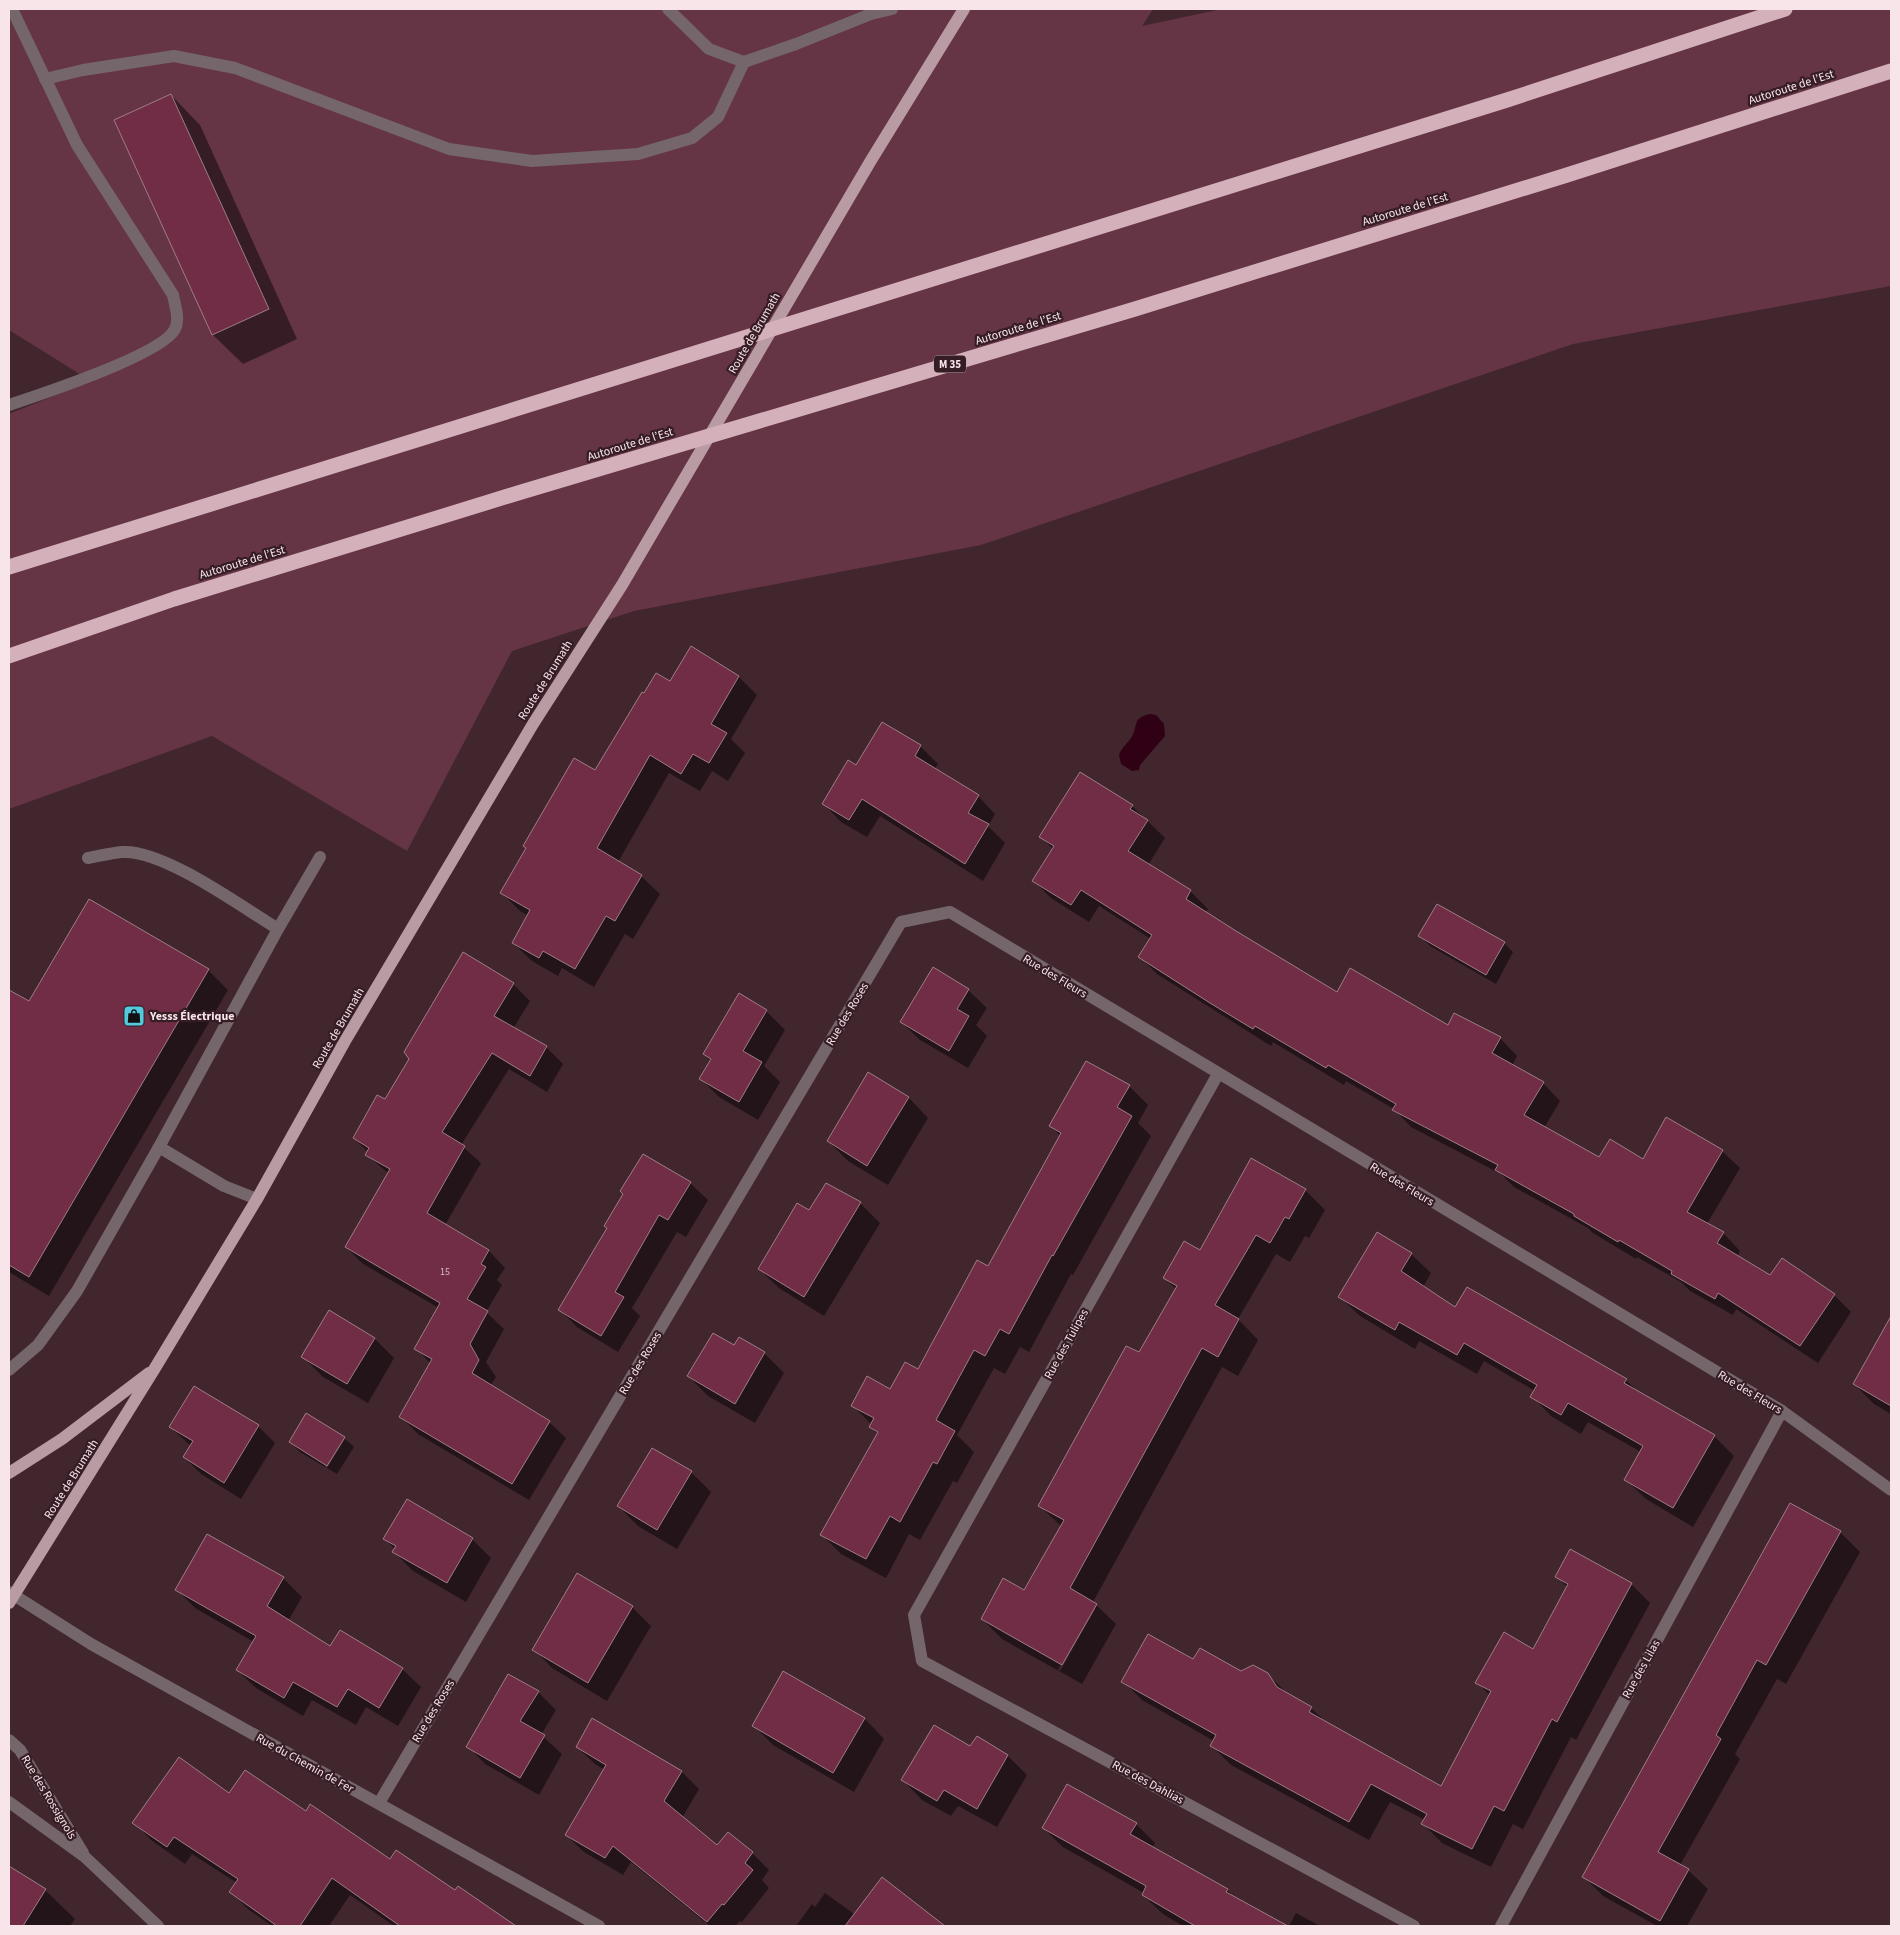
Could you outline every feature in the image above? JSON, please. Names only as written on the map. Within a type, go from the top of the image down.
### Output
[{"type":"highway","points":[[9,567],[1430,124],[1785,9]]},
{"type":"highway","name":"Autoroute de l’Est","points":[[9,656],[174,599],[1135,309],[1567,175],[1891,71]]},
{"type":"main road","name":"Route de Brumath","points":[[10,1596],[155,1368],[257,1199],[345,1042],[533,724],[622,585],[870,162],[964,9]]},
{"type":"main road","name":"Route de Brumath","points":[[9,1473],[62,1439],[155,1368]]},
{"type":"street","points":[[9,405],[126,362],[158,345],[175,330],[178,318],[173,295],[77,144],[12,9]]},
{"type":"street","points":[[668,9],[709,49],[744,62],[796,44],[871,14],[892,9]]},
{"type":"street","points":[[45,80],[83,70],[174,56],[235,68],[449,149],[532,161],[638,154],[692,138],[718,117],[744,62]]},
{"type":"street","points":[[88,858],[123,852],[150,856],[183,870],[278,929]]},
{"type":"street","points":[[9,1370],[38,1345],[77,1291],[320,857]]},
{"type":"street","name":"Rue des Fleurs","points":[[901,922],[950,912],[1782,1411],[1891,1490]]},
{"type":"street","name":"Rue des Roses","points":[[379,1803],[901,922]]},
{"type":"street","name":"Rue des Tulipes","points":[[914,1615],[1218,1074]]},
{"type":"street","points":[[159,1147],[224,1186],[257,1199]]},
{"type":"street","name":"Rue des Lilas","points":[[1501,1926],[1782,1411]]},
{"type":"street","name":"Rue du Chemin de Fer","points":[[10,1596],[91,1644],[598,1926]]},
{"type":"street","name":"Rue des Dahlias","points":[[914,1615],[922,1660],[1414,1926]]},
{"type":"street","name":"Rue des Rossignols","points":[[9,1740],[20,1750],[85,1857]]},
{"type":"street","name":"Rue des Rossignols","points":[[9,1802],[85,1857],[158,1926]]},
{"type":"shaded area","points":[[9,9],[1153,9],[1142,26],[1222,9],[1891,9],[1891,286],[1573,344],[981,545],[634,611],[512,651],[407,851],[212,736],[9,809],[9,414],[91,381],[9,330]]},
{"type":"shaded area","points":[[1150,714],[1156,715],[1164,724],[1165,736],[1140,765],[1139,770],[1132,771],[1121,764],[1119,755],[1133,734],[1138,720]]},
{"type":"building","points":[[171,94],[269,309],[212,335],[114,120]]},
{"type":"building","points":[[691,646],[739,676],[711,724],[727,733],[709,763],[693,754],[681,774],[650,755],[597,848],[642,875],[615,921],[606,916],[575,969],[543,951],[539,958],[512,943],[530,910],[500,893],[526,848],[523,846],[574,758],[595,770],[642,692],[644,693],[656,673],[670,681]]},
{"type":"building","points":[[882,722],[921,745],[915,756],[979,795],[968,813],[989,824],[965,864],[862,799],[849,820],[822,804],[848,760],[856,765]]},
{"type":"building","points":[[1080,772],[1133,805],[1130,809],[1148,820],[1128,851],[1191,890],[1186,899],[1236,931],[1337,992],[1350,968],[1448,1025],[1454,1013],[1501,1037],[1492,1053],[1544,1082],[1524,1115],[1599,1157],[1610,1139],[1643,1159],[1666,1117],[1723,1150],[1687,1212],[1724,1232],[1717,1243],[1770,1275],[1782,1258],[1835,1294],[1800,1346],[1718,1293],[1715,1299],[1671,1274],[1672,1271],[1619,1240],[1618,1242],[1574,1216],[1574,1214],[1495,1170],[1498,1165],[1392,1110],[1396,1104],[1328,1065],[1326,1068],[1255,1026],[1253,1029],[1210,1003],[1138,957],[1152,935],[1081,890],[1071,905],[1032,881],[1054,846],[1039,837]]},
{"type":"building","points":[[89,899],[209,969],[29,1277],[9,1265],[9,990],[29,1001]]},
{"type":"building","points":[[1437,904],[1505,942],[1486,975],[1418,936]]},
{"type":"building","points":[[463,952],[514,983],[494,1016],[547,1046],[530,1076],[492,1053],[442,1132],[465,1146],[427,1213],[489,1250],[481,1264],[486,1267],[467,1299],[488,1311],[470,1344],[479,1360],[472,1373],[550,1421],[512,1484],[399,1417],[432,1359],[414,1349],[440,1303],[345,1247],[390,1169],[365,1155],[369,1148],[353,1138],[377,1095],[385,1099],[409,1059],[404,1052]]},
{"type":"building","points":[[933,967],[969,989],[957,1009],[969,1016],[949,1051],[900,1022]]},
{"type":"building","points":[[739,993],[767,1010],[743,1051],[762,1062],[739,1102],[699,1079],[711,1059],[703,1054]]},
{"type":"building","points":[[1086,1061],[1130,1085],[1117,1107],[1132,1116],[1009,1334],[1000,1329],[985,1356],[974,1350],[936,1420],[955,1431],[937,1464],[933,1462],[900,1522],[890,1516],[866,1559],[820,1535],[878,1432],[869,1427],[874,1418],[851,1406],[867,1376],[890,1389],[905,1362],[918,1369],[977,1260],[988,1266],[1061,1133],[1049,1126]]},
{"type":"building","points":[[868,1072],[909,1097],[867,1166],[827,1141]]},
{"type":"building","points":[[643,1154],[691,1182],[668,1220],[659,1215],[615,1292],[624,1297],[601,1336],[558,1310],[607,1228],[604,1226],[623,1194],[620,1191]]},
{"type":"building","points":[[1251,1158],[1306,1189],[1289,1219],[1285,1217],[1270,1243],[1256,1235],[1215,1305],[1239,1319],[1218,1357],[1202,1348],[1070,1588],[1097,1604],[1062,1665],[981,1619],[1003,1578],[1024,1590],[1064,1520],[1038,1506],[1126,1346],[1139,1352],[1177,1286],[1163,1278],[1184,1241],[1200,1250]]},
{"type":"building","points":[[826,1183],[861,1202],[804,1297],[758,1269],[797,1203],[809,1210]]},
{"type":"building","points":[[1377,1232],[1412,1253],[1401,1271],[1455,1307],[1467,1287],[1627,1379],[1624,1383],[1715,1435],[1673,1508],[1624,1480],[1643,1446],[1568,1403],[1561,1415],[1530,1397],[1537,1385],[1464,1343],[1457,1355],[1399,1322],[1395,1330],[1338,1297]]},
{"type":"building","points":[[329,1310],[375,1338],[347,1384],[301,1357]]},
{"type":"building","points":[[1891,1316],[1891,1406],[1853,1384]]},
{"type":"building","points":[[713,1333],[734,1345],[739,1337],[765,1352],[735,1404],[687,1376]]},
{"type":"building","points":[[194,1386],[259,1425],[224,1483],[183,1457],[193,1441],[169,1427]]},
{"type":"building","points":[[306,1413],[345,1437],[327,1466],[289,1442]]},
{"type":"building","points":[[652,1448],[692,1471],[657,1530],[617,1506]]},
{"type":"building","points":[[407,1499],[473,1538],[447,1583],[392,1552],[396,1546],[383,1539]]},
{"type":"building","points":[[1790,1503],[1841,1531],[1766,1665],[1757,1660],[1716,1735],[1721,1739],[1658,1852],[1689,1869],[1660,1921],[1582,1877]]},
{"type":"building","points":[[207,1534],[284,1577],[267,1606],[330,1646],[340,1630],[403,1668],[379,1708],[348,1689],[337,1707],[293,1682],[284,1698],[236,1670],[256,1636],[175,1590]]},
{"type":"building","points":[[1570,1549],[1632,1583],[1557,1722],[1552,1719],[1504,1811],[1494,1806],[1472,1849],[1421,1824],[1427,1814],[1371,1784],[1349,1822],[1210,1746],[1216,1735],[1121,1682],[1148,1634],[1193,1659],[1200,1648],[1241,1671],[1253,1665],[1268,1673],[1277,1687],[1312,1707],[1309,1712],[1441,1786],[1491,1691],[1475,1683],[1504,1632],[1533,1649],[1568,1584],[1555,1577]]},
{"type":"building","points":[[577,1573],[633,1606],[588,1683],[532,1650]]},
{"type":"building","points":[[783,1671],[865,1718],[833,1773],[752,1726]]},
{"type":"building","points":[[508,1674],[539,1691],[520,1721],[545,1735],[520,1778],[466,1747]]},
{"type":"building","points":[[592,1718],[682,1771],[664,1801],[717,1845],[728,1832],[753,1852],[745,1863],[753,1870],[707,1922],[613,1846],[605,1858],[565,1835],[606,1765],[576,1747]]},
{"type":"building","points":[[934,1725],[970,1746],[977,1736],[1008,1755],[977,1809],[944,1790],[937,1801],[901,1780]]},
{"type":"building","points":[[179,1757],[229,1793],[245,1770],[306,1811],[310,1804],[390,1859],[396,1850],[455,1890],[458,1886],[516,1926],[400,1926],[332,1878],[300,1926],[277,1926],[229,1892],[238,1879],[174,1837],[167,1847],[132,1823]]},
{"type":"building","points":[[1067,1784],[1137,1823],[1130,1834],[1228,1889],[1226,1892],[1288,1926],[1195,1926],[1142,1895],[1146,1886],[1042,1828]]},
{"type":"building","points":[[9,1866],[46,1889],[23,1926],[9,1926]]},
{"type":"building","points":[[882,1877],[945,1926],[845,1926]]},
{"type":"place","name":"Yesss Électrique","points":[[134,1016]]}]
